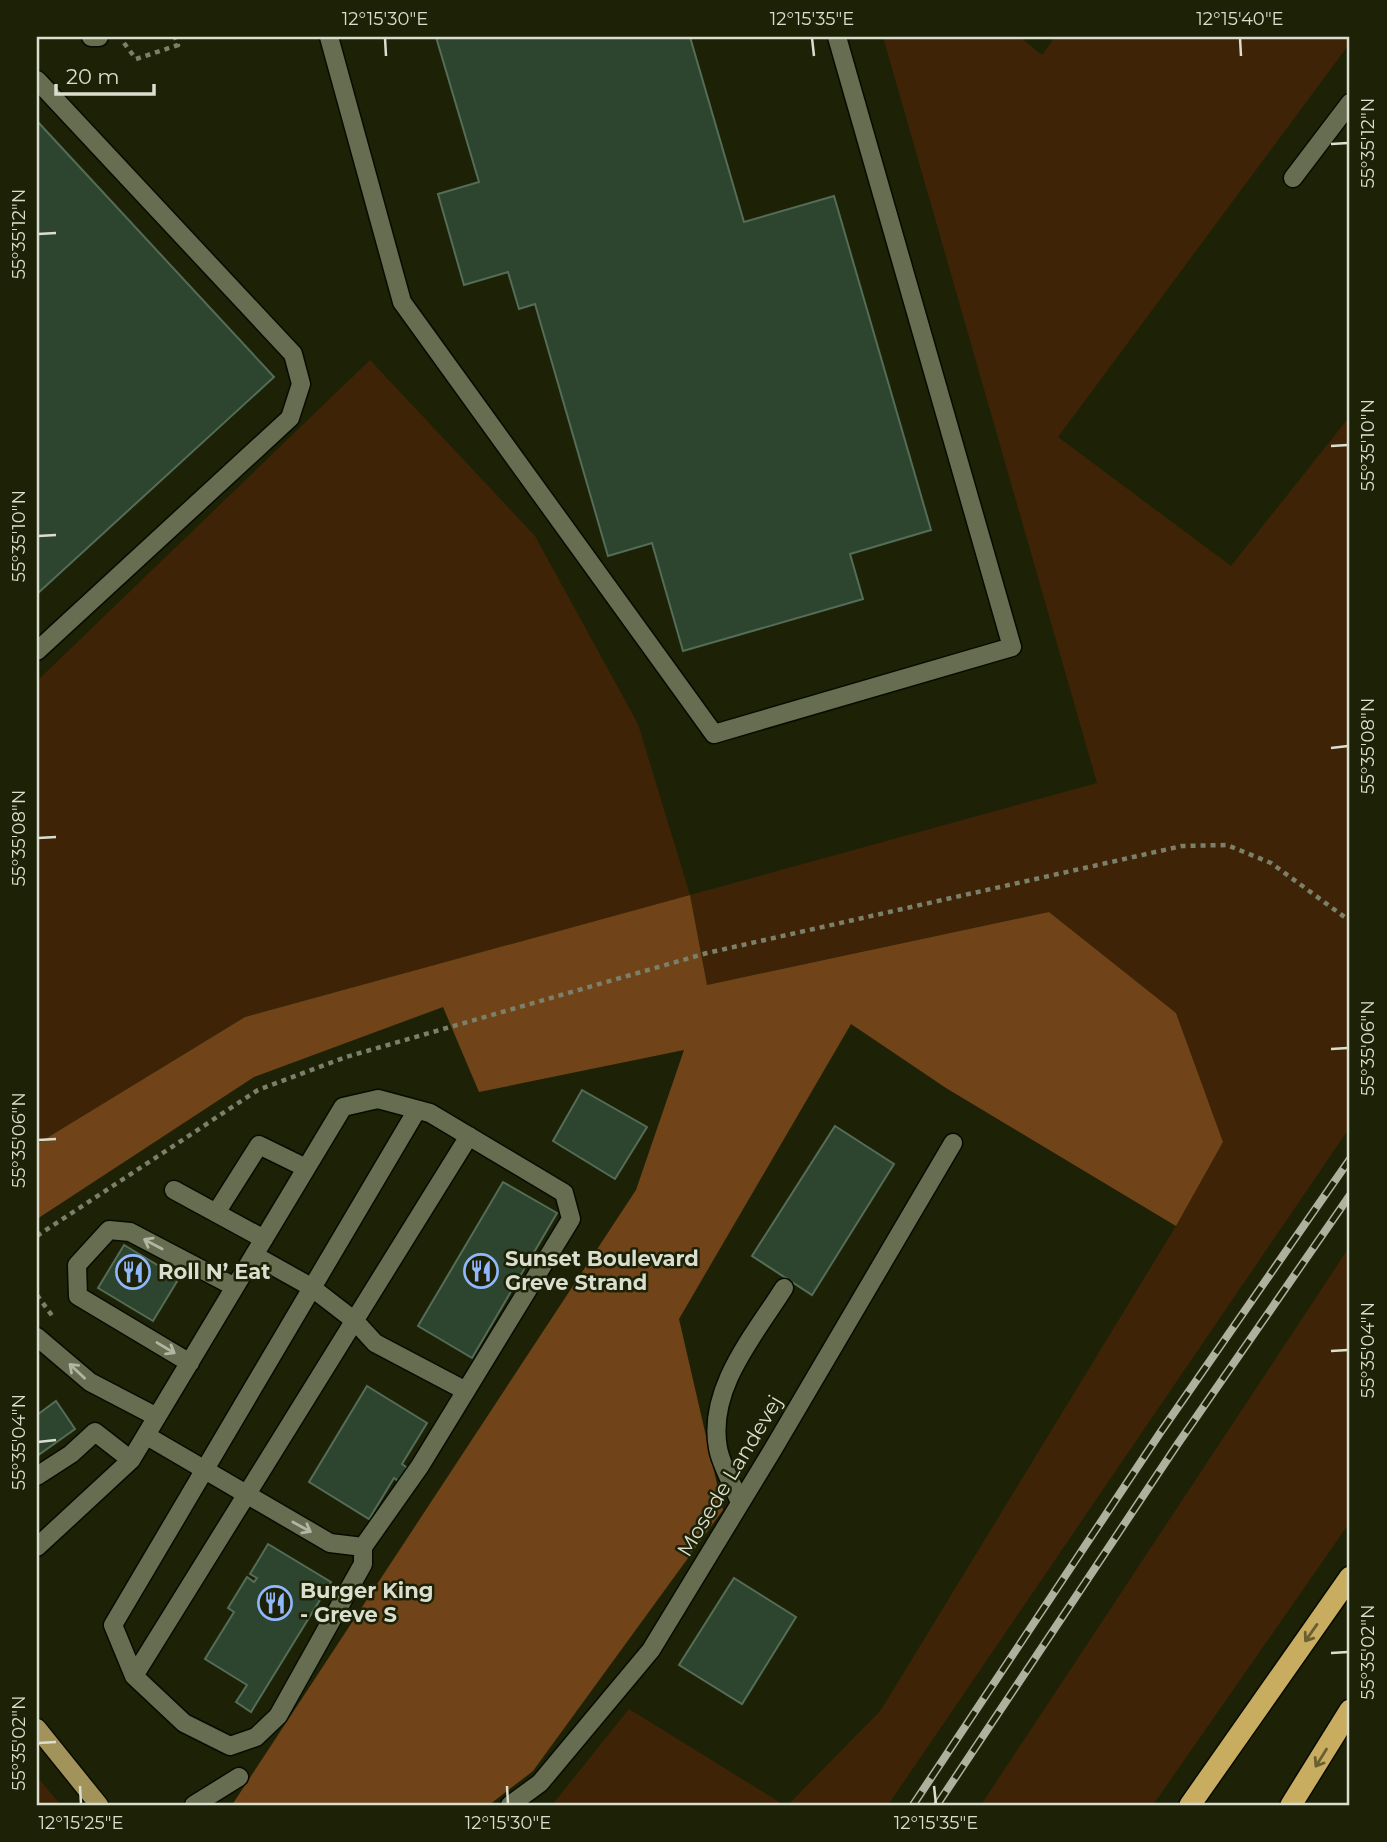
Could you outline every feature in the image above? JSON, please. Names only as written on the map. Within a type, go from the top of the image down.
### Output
[{"type":"highway","points":[[1190,1805],[1350,1577]]},
{"type":"highway","points":[[1291,1805],[1350,1710]]},
{"type":"main road","points":[[37,1728],[99,1805]]},
{"type":"lane","points":[[91,37],[99,37]]},
{"type":"lane","points":[[329,37],[402,302],[714,734],[1012,648],[836,37]]},
{"type":"lane","points":[[37,80],[293,355],[301,384],[290,418],[37,652]]},
{"type":"lane","points":[[1293,178],[1350,103]]},
{"type":"lane","points":[[37,1547],[131,1460],[343,1107],[378,1099],[430,1113],[564,1193],[571,1219],[420,1466],[363,1547],[363,1564],[278,1716],[256,1737],[230,1746],[184,1723],[134,1676],[113,1625],[417,1110]]},
{"type":"lane","points":[[134,1676],[244,1494],[469,1136]]},
{"type":"lane","name":"Mosede Landevej","points":[[510,1805],[540,1783],[651,1650],[953,1143]]},
{"type":"lane","points":[[216,1213],[259,1145],[306,1168]]},
{"type":"lane","points":[[174,1189],[264,1239]]},
{"type":"lane","points":[[190,1363],[78,1296],[77,1265],[109,1230],[130,1232],[235,1287]]},
{"type":"lane","points":[[254,1255],[311,1287],[355,1321],[376,1343],[466,1391]]},
{"type":"lane","points":[[740,1503],[718,1450],[717,1423],[725,1386],[784,1288]]},
{"type":"lane","points":[[37,1337],[90,1382],[157,1417]]},
{"type":"lane","points":[[37,1476],[71,1454],[95,1432],[131,1460]]},
{"type":"lane","points":[[147,1436],[330,1542],[363,1547]]},
{"type":"lane","points":[[194,1805],[239,1777]]},
{"type":"path","points":[[119,37],[135,59],[178,45],[175,37]]},
{"type":"path","points":[[37,1236],[258,1090],[346,1057],[707,953],[1182,846],[1227,845],[1271,863],[1350,921]]},
{"type":"shaded area","points":[[883,37],[1020,37],[1042,55],[1055,37],[1350,37],[1350,43],[1058,437],[1231,566],[1350,416],[1350,1127],[888,1805],[788,1805],[881,1710],[1176,1226],[1223,1142],[1176,1013],[1049,912],[707,985],[690,895],[1097,783]]},
{"type":"shaded area","points":[[370,360],[535,536],[638,724],[690,895],[245,1017],[37,1144],[37,681]]},
{"type":"shaded area","points":[[690,895],[707,985],[1049,912],[1176,1013],[1223,1142],[1176,1226],[946,1088],[851,1024],[679,1319],[723,1510],[533,1771],[489,1805],[232,1805],[636,1190],[684,1050],[479,1092],[443,1007],[254,1077],[37,1219],[37,1144],[245,1017]]},
{"type":"shaded area","points":[[1350,1246],[1350,1522],[1153,1805],[981,1805]]},
{"type":"shaded area","points":[[629,1709],[784,1805],[552,1805]]},
{"type":"shaded area","points":[[37,1777],[61,1805],[37,1805]]},
{"type":"building","points":[[436,37],[690,37],[744,222],[834,196],[931,530],[850,554],[863,599],[683,651],[652,543],[608,556],[535,304],[519,309],[508,272],[464,285],[438,194],[479,182]]},
{"type":"building","points":[[37,121],[274,377],[37,594]]},
{"type":"building","points":[[582,1090],[647,1127],[615,1179],[553,1141]]},
{"type":"building","points":[[835,1126],[894,1164],[812,1295],[752,1256]]},
{"type":"building","points":[[503,1182],[557,1213],[472,1358],[418,1326]]},
{"type":"building","points":[[124,1245],[179,1278],[153,1321],[98,1288]]},
{"type":"building","points":[[367,1386],[427,1423],[402,1464],[410,1470],[402,1484],[394,1478],[369,1519],[309,1482]]},
{"type":"building","points":[[56,1401],[75,1429],[37,1456],[37,1415]]},
{"type":"building","points":[[268,1544],[331,1582],[251,1712],[236,1702],[247,1685],[205,1659],[234,1612],[228,1608],[247,1577],[254,1582],[257,1578],[250,1574]]},
{"type":"building","points":[[734,1578],[796,1617],[742,1704],[679,1665]]},
{"type":"railway","points":[[913,1805],[1160,1433],[1350,1159]]},
{"type":"railway","points":[[937,1805],[1177,1445],[1350,1195]]},
{"type":"place","name":"Sunset Boulevard Greve Strand","points":[[481,1271]]},
{"type":"place","name":"Roll N’ Eat","points":[[133,1272]]},
{"type":"place","name":"Burger King - Greve S","points":[[275,1603]]}]
